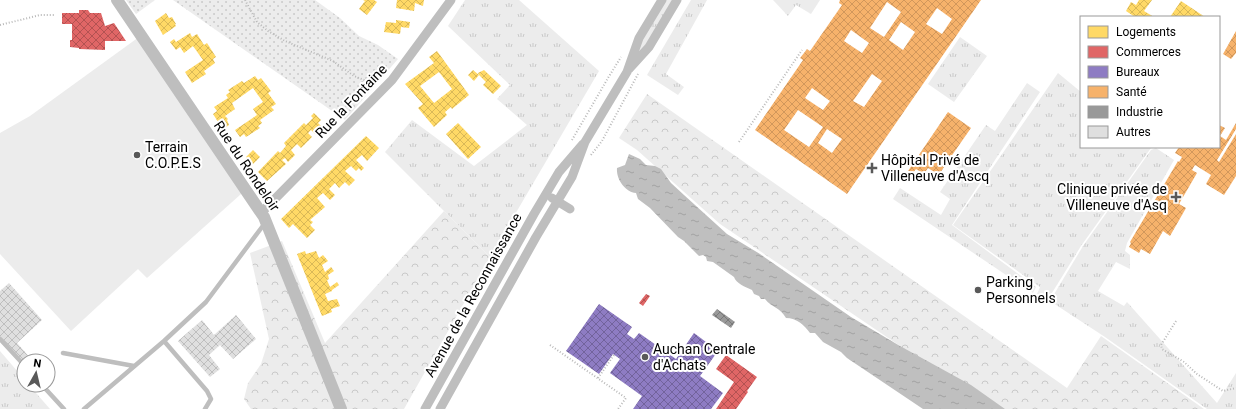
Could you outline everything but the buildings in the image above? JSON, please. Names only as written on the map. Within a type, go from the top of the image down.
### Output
[{"type":"street","name":"Rue du Rondeloir","points":[[117,0],[264,217],[341,409]]},
{"type":"street","name":"Rue la Fontaine","points":[[264,217],[403,68],[450,0]]},
{"type":"street","name":"Avenue de la Reconnaissance","points":[[627,72],[639,38],[662,0]]},
{"type":"street","name":"Avenue de la Reconnaissance","points":[[440,409],[576,168],[585,142],[627,72],[649,47],[677,0]]},
{"type":"street","name":"Avenue de la Reconnaissance","points":[[425,409],[546,194],[565,163],[585,142]]},
{"type":"street","points":[[546,194],[570,209]]},
{"type":"lane","points":[[84,409],[164,341],[206,302],[264,217]]},
{"type":"lane","points":[[0,339],[16,356]]},
{"type":"lane","points":[[164,341],[207,391],[211,399],[205,409]]},
{"type":"lane","points":[[63,353],[134,366]]},
{"type":"lane","points":[[49,393],[64,409]]},
{"type":"path","points":[[245,0],[257,22],[268,31],[285,41],[333,61],[348,73],[371,82],[383,90]]},
{"type":"path","points":[[0,25],[40,14],[54,15]]},
{"type":"path","points":[[739,142],[802,50]]},
{"type":"path","points":[[570,143],[625,52]]},
{"type":"path","points":[[589,158],[602,141],[640,70]]},
{"type":"path","points":[[1176,320],[1161,345],[1162,349],[1184,362],[1197,374],[1223,391],[1236,388]]},
{"type":"path","points":[[550,345],[626,398],[618,409]]},
{"type":"path","points":[[598,378],[614,355]]},
{"type":"green space","points":[[126,0],[155,0],[136,14]]},
{"type":"green space","points":[[173,0],[315,0],[340,18],[359,36],[378,45],[398,59],[345,120]]},
{"type":"green space","points":[[465,0],[519,0],[599,71],[490,257],[385,152],[412,120],[474,166],[527,125],[497,99],[510,85],[448,26]]},
{"type":"green space","points":[[665,0],[674,0],[649,40],[640,52],[636,51]]},
{"type":"green space","points":[[691,0],[707,0],[666,74],[684,87],[678,95],[647,75]]},
{"type":"green space","points":[[773,0],[820,0],[811,14],[796,5],[788,16]]},
{"type":"green space","points":[[139,37],[250,186],[147,278],[138,269],[71,331],[0,254],[0,133],[30,116]]},
{"type":"green space","points":[[960,37],[987,56],[954,102],[928,84]]},
{"type":"green space","points":[[1058,73],[1080,91],[1080,148],[1151,148],[1081,246],[1047,301],[1037,294],[1040,287],[953,225]]},
{"type":"green space","points":[[1027,83],[1040,92],[952,225],[1036,287],[1033,293],[893,199],[900,188],[941,215],[950,199],[940,192],[986,125],[995,131]]},
{"type":"green space","points":[[647,94],[1067,388],[1101,336],[1204,409],[993,409],[720,224],[637,150],[619,138]]},
{"type":"green space","points":[[1156,148],[1174,160],[1127,243],[1125,251],[1130,255],[1130,269],[1116,262],[1098,291],[1124,306],[1127,302],[1217,403],[1236,373],[1236,409],[1207,409],[1105,337],[1050,301],[1083,246],[1151,150]]},
{"type":"green space","points":[[444,211],[490,257],[404,409],[251,409],[244,399],[248,383],[261,364],[269,339],[250,253],[282,241],[325,343]]},
{"type":"green space","points":[[0,351],[16,370],[16,393],[36,393],[50,409],[0,409]]},
{"type":"water","points":[[629,154],[640,159],[646,165],[655,166],[661,169],[671,183],[727,234],[760,254],[851,317],[971,385],[1005,409],[923,409],[847,358],[841,352],[823,342],[815,333],[810,333],[800,322],[794,319],[786,318],[784,314],[765,299],[761,299],[759,296],[754,294],[752,290],[739,283],[734,277],[713,262],[707,261],[706,257],[703,255],[699,256],[650,208],[638,199],[636,193],[625,188],[618,176],[617,168],[625,165]]},
{"type":"place","name":"Terrain C.O.P.E.S","points":[[137,155]]},
{"type":"place","name":"Hôpital Privé de Villeneuve d'Ascq","points":[[872,168]]},
{"type":"place","name":"Clinique privée de Villeneuve d'Asq","points":[[1176,197]]},
{"type":"place","name":"Parking Personnels","points":[[978,290]]},
{"type":"place","name":"Auchan Centrale d'Achats","points":[[645,357]]}]
